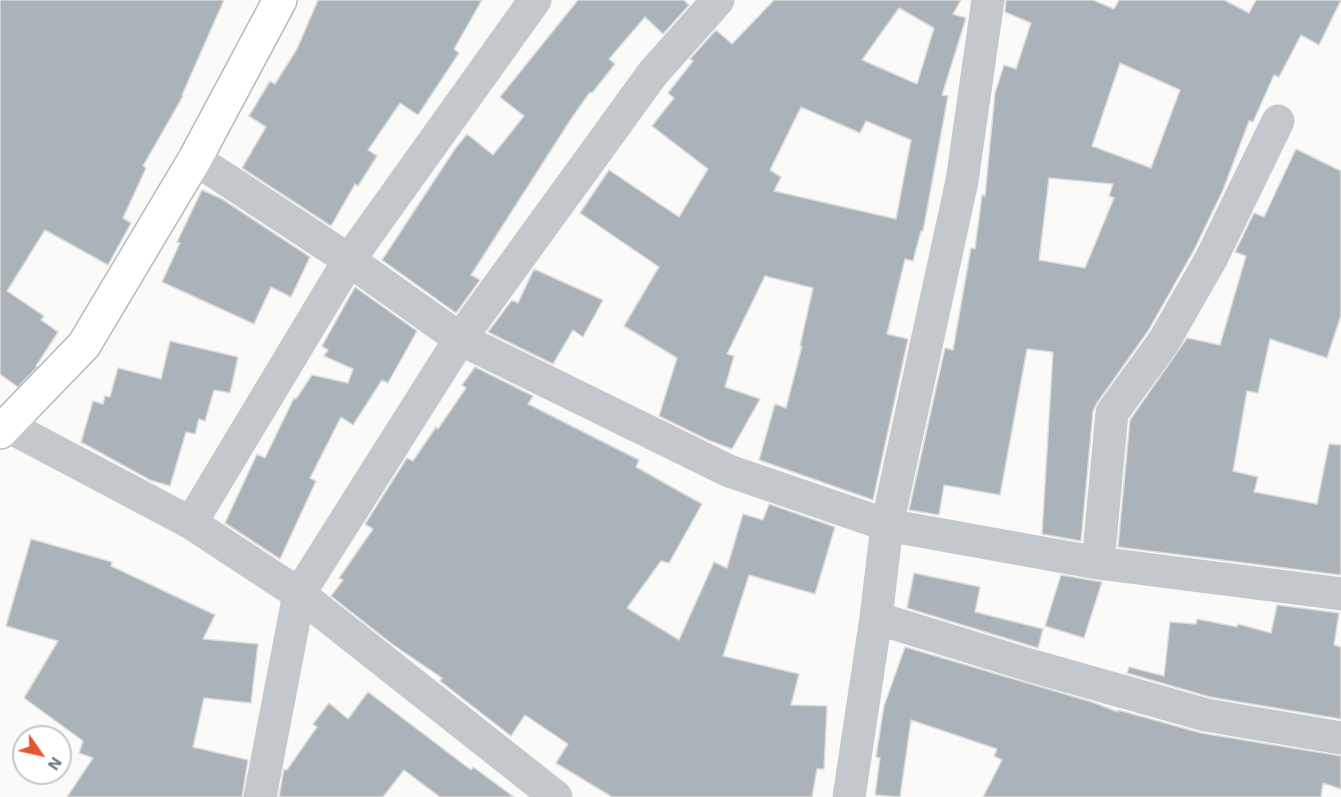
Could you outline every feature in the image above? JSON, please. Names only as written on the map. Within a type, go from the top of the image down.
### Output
[{"type":"street","points":[[280,0],[195,159],[84,345],[8,421],[190,523],[299,594],[556,797]]},
{"type":"street","points":[[190,523],[349,260],[535,0]]},
{"type":"street","points":[[260,797],[299,594],[460,339],[653,73],[718,0]]},
{"type":"street","points":[[849,797],[876,618],[887,525],[962,181],[988,0]]},
{"type":"street","points":[[1098,563],[1112,413],[1164,341],[1210,259],[1278,121]]},
{"type":"street","points":[[195,159],[349,260],[460,339],[729,471],[887,525],[1098,563],[1341,594]]},
{"type":"street","points":[[876,618],[1029,665],[1206,715],[1341,738]]},
{"type":"building","points":[[0,0],[224,0],[183,96],[143,166],[146,168],[123,218],[131,223],[108,265],[45,230],[7,291],[44,316],[41,320],[58,332],[37,367],[18,387],[0,374]]},
{"type":"building","points":[[318,0],[482,0],[454,49],[459,53],[418,115],[400,103],[368,150],[377,156],[358,186],[355,184],[331,226],[242,168],[266,127],[249,116],[270,81],[275,84],[297,49]]},
{"type":"building","points":[[578,0],[684,0],[689,5],[663,34],[645,17],[609,59],[615,64],[592,93],[590,92],[571,119],[471,275],[480,280],[456,313],[382,260],[467,134],[493,155],[524,116],[500,97]]},
{"type":"building","points":[[774,0],[961,0],[953,14],[966,18],[942,95],[948,96],[923,231],[921,231],[913,261],[905,259],[887,334],[908,339],[873,500],[759,460],[775,404],[786,408],[802,346],[800,346],[813,288],[765,276],[727,354],[734,356],[725,387],[760,399],[732,449],[659,416],[677,358],[624,326],[659,267],[580,213],[609,170],[679,217],[708,169],[652,126],[674,98],[668,93],[693,61],[690,59],[716,30],[732,44]],"holes":[[[899,8],[934,28],[917,84],[862,60]],[[801,107],[860,133],[866,121],[911,140],[896,219],[774,191],[781,177],[770,170]]]},
{"type":"building","points":[[1006,0],[1093,0],[1114,9],[1119,0],[1224,0],[1249,13],[1256,0],[1341,0],[1319,45],[1301,35],[1279,77],[1274,75],[1253,122],[1249,121],[1223,190],[1194,250],[1148,331],[1093,411],[1081,541],[1042,534],[1053,352],[1027,349],[1000,495],[944,485],[939,515],[909,510],[945,348],[953,350],[971,248],[975,249],[982,195],[985,196],[995,93],[1004,65],[1016,69],[1031,23],[1005,12]],"holes":[[[1120,63],[1180,90],[1151,168],[1092,146]],[[1049,178],[1113,184],[1109,196],[1114,198],[1085,268],[1039,260]]]},
{"type":"building","points":[[1296,149],[1341,171],[1341,315],[1327,358],[1270,339],[1258,393],[1247,391],[1233,471],[1258,477],[1254,492],[1317,504],[1329,444],[1341,445],[1341,575],[1118,547],[1130,420],[1187,338],[1220,345],[1246,256],[1235,252],[1254,213],[1264,217]]},
{"type":"building","points":[[202,190],[222,199],[310,257],[291,297],[271,287],[254,324],[162,282],[180,243],[177,242]]},
{"type":"building","points":[[534,269],[603,300],[583,337],[573,330],[553,364],[488,332],[512,300],[518,303]]},
{"type":"building","points":[[355,287],[417,331],[388,383],[382,380],[353,425],[341,417],[310,478],[316,481],[280,559],[225,523],[257,454],[265,458],[294,398],[296,399],[312,375],[348,383],[353,369],[324,356],[328,350],[322,346]]},
{"type":"building","points":[[170,341],[238,357],[230,393],[214,390],[205,421],[199,419],[195,434],[186,432],[170,486],[150,480],[81,442],[93,401],[103,404],[105,396],[110,397],[118,368],[161,379]]},
{"type":"building","points":[[475,367],[533,396],[528,404],[639,460],[636,467],[702,504],[669,563],[661,561],[627,608],[679,640],[714,562],[727,568],[743,514],[763,520],[769,504],[835,527],[815,594],[749,575],[723,656],[799,674],[791,705],[827,706],[824,769],[817,769],[812,797],[612,797],[556,763],[568,744],[525,715],[511,736],[440,681],[442,678],[392,644],[331,596],[343,580],[339,578],[373,529],[365,524],[407,458],[413,461],[436,427],[438,429],[466,388],[462,385]]},
{"type":"building","points":[[31,539],[112,562],[111,566],[215,615],[203,639],[258,644],[251,703],[204,698],[193,747],[248,760],[242,797],[67,797],[93,758],[79,753],[83,741],[72,733],[72,725],[61,725],[24,698],[58,641],[6,626]]},
{"type":"building","points":[[914,573],[980,587],[975,612],[1043,629],[1038,648],[907,608]]},
{"type":"building","points":[[1061,575],[1102,582],[1084,638],[1045,626]]},
{"type":"building","points":[[1277,605],[1339,613],[1334,645],[1341,647],[1341,719],[1210,697],[1127,673],[1129,667],[1164,676],[1170,622],[1196,624],[1197,619],[1237,627],[1238,624],[1271,633]]},
{"type":"building","points":[[905,647],[1092,702],[1118,712],[1118,710],[1201,733],[1341,756],[1341,789],[1323,783],[1321,797],[983,797],[1002,760],[994,756],[997,749],[911,720],[900,797],[875,795],[880,758],[876,757],[884,706]]},
{"type":"building","points":[[368,692],[471,770],[473,767],[514,797],[440,797],[404,770],[383,797],[279,797],[284,769],[287,770],[317,727],[313,724],[329,703],[348,719]]}]
